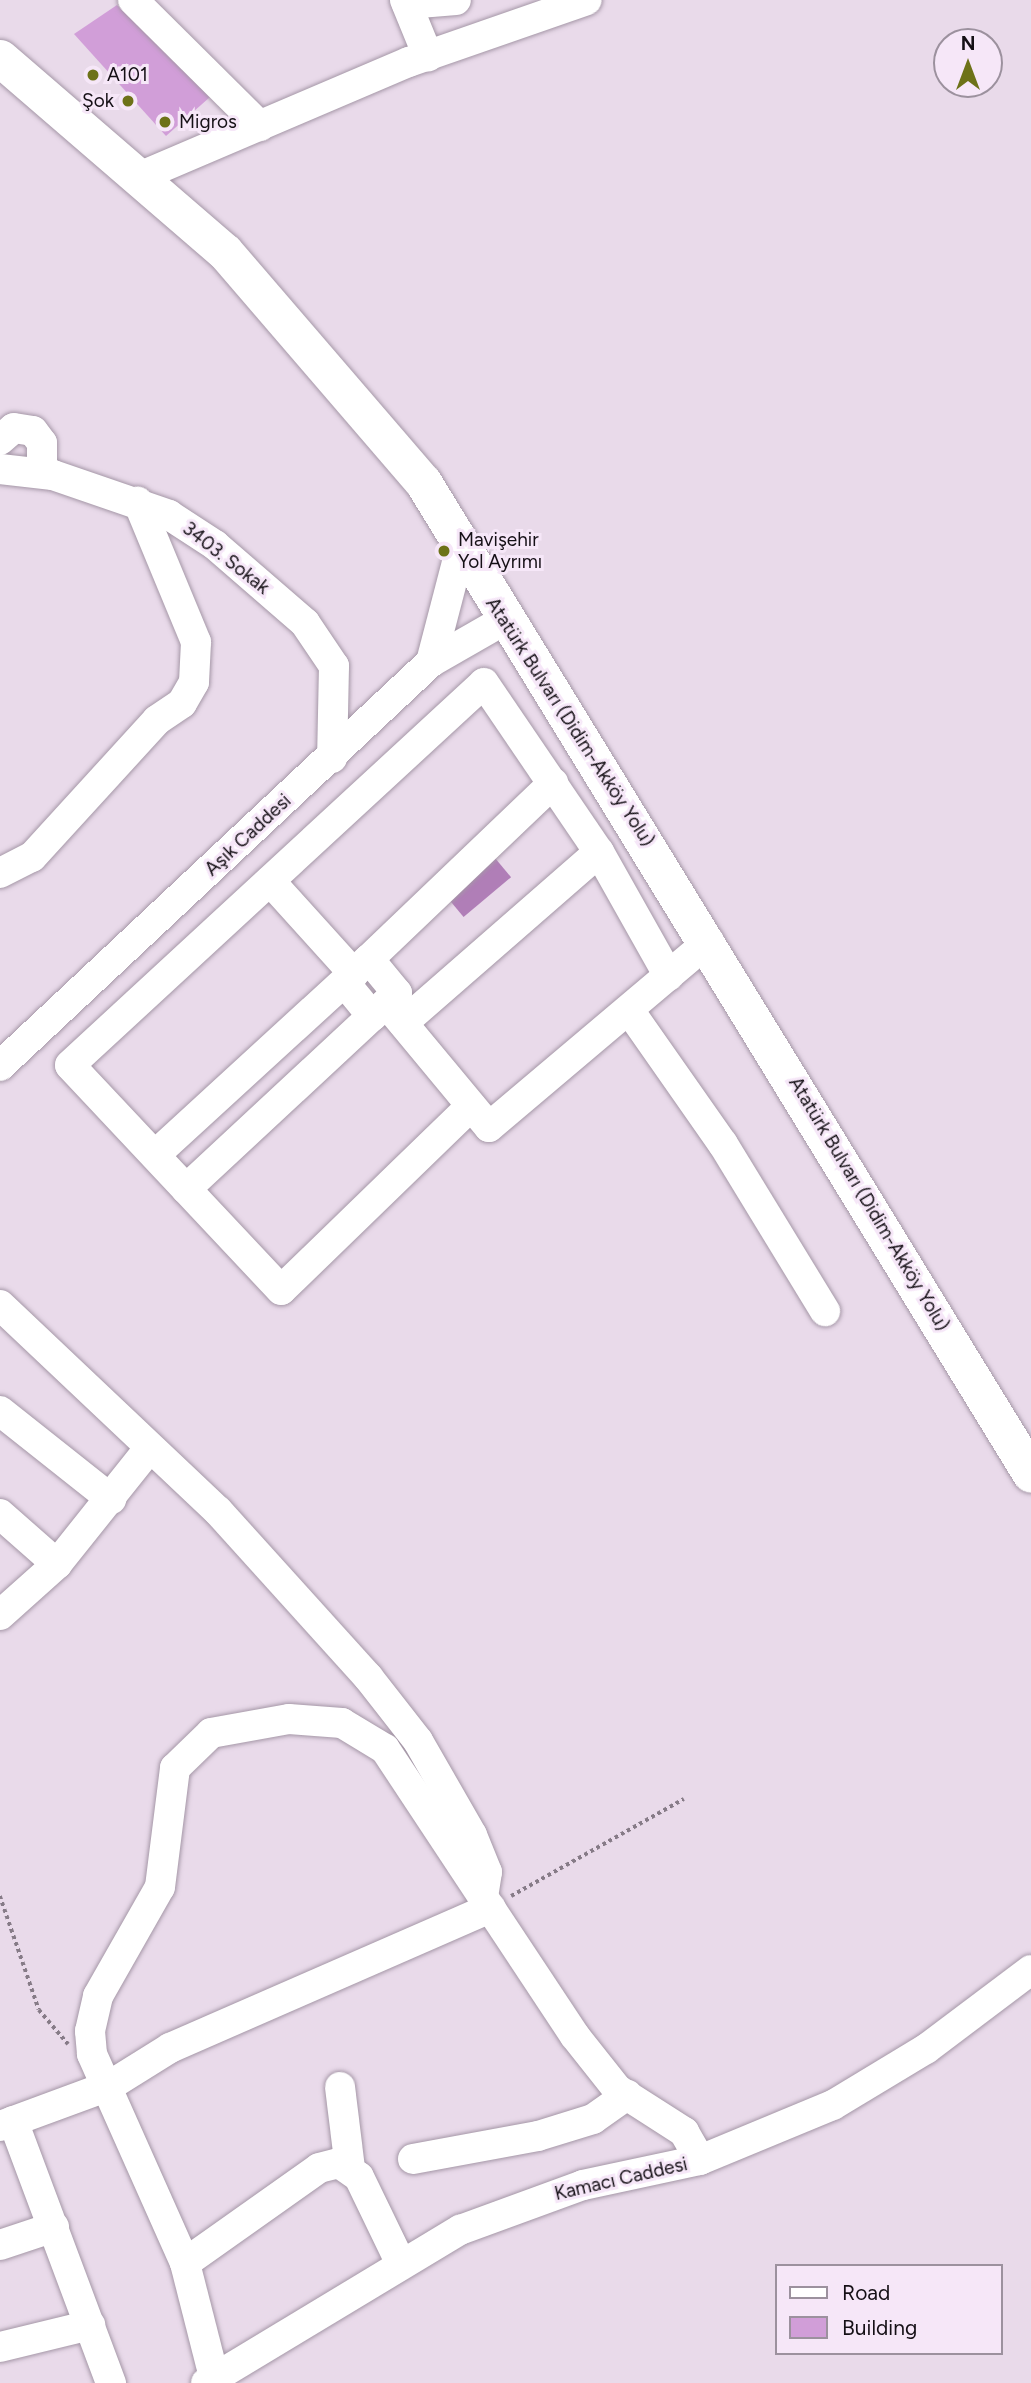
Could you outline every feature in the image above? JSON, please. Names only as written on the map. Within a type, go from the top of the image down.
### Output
[{"type":"main road","name":"Atatürk Bulvarı (Didim-Akköy Yolu)","points":[[0,58],[225,252],[423,482],[460,551],[506,619],[709,941],[1031,1474]]},
{"type":"street","points":[[135,0],[260,126]]},
{"type":"street","points":[[428,56],[406,2],[451,0]]},
{"type":"street","points":[[139,177],[428,56],[587,0]]},
{"type":"street","points":[[0,440],[13,428],[33,431],[42,443],[42,472]]},
{"type":"street","name":"3403. Sokak","points":[[0,469],[42,472],[138,502],[215,545],[329,650],[332,758]]},
{"type":"street","points":[[0,873],[32,857],[156,720],[182,703],[194,682],[197,642],[138,502]]},
{"type":"street","points":[[432,662],[460,551]]},
{"type":"street","name":"Aşık Caddesi","points":[[0,1066],[432,662],[506,619]]},
{"type":"street","points":[[471,1106],[281,1290],[70,1065],[484,683],[599,852],[669,976]]},
{"type":"street","points":[[155,1155],[356,972],[554,783]]},
{"type":"street","points":[[186,1189],[387,1014],[599,852]]},
{"type":"street","points":[[270,881],[356,972],[387,1014],[489,1127],[709,941]]},
{"type":"street","points":[[629,1010],[723,1144],[825,1311]]},
{"type":"street","points":[[0,1305],[148,1450],[218,1510],[418,1741],[472,1835],[487,1872],[487,1902]]},
{"type":"street","points":[[0,1411],[111,1499]]},
{"type":"street","points":[[0,1615],[57,1564],[148,1450]]},
{"type":"street","points":[[0,1514],[57,1564]]},
{"type":"street","points":[[210,2380],[185,2263],[109,2085],[92,2054],[90,2021],[98,1996],[160,1887],[175,1768],[211,1733],[289,1719],[342,1723],[364,1734],[397,1763],[575,2036],[627,2095],[684,2132],[700,2160]]},
{"type":"street","points":[[111,2383],[54,2227],[6,2123],[109,2085],[170,2048],[487,1902]]},
{"type":"street","name":"Kamacı Caddesi","points":[[210,2380],[400,2262],[539,2199],[700,2160],[786,2127],[868,2086],[1031,1970]]},
{"type":"street","points":[[340,2087],[350,2168],[400,2262]]},
{"type":"street","points":[[413,2159],[549,2132],[593,2119],[627,2095]]},
{"type":"street","points":[[185,2263],[319,2168],[340,2163],[350,2168]]},
{"type":"street","points":[[0,2245],[54,2227]]},
{"type":"street","points":[[0,2347],[90,2325]]},
{"type":"path","points":[[487,1902],[684,1799]]},
{"type":"path","points":[[0,1896],[39,2010],[55,2035],[92,2054]]},
{"type":"shaded area","points":[[495,858],[511,877],[464,917],[448,898]]},
{"type":"building","points":[[117,5],[210,97],[166,136],[74,34]]},
{"type":"place","name":"A101","points":[[93,75]]},
{"type":"place","name":"Şok","points":[[128,101]]},
{"type":"place","name":"Migros","points":[[165,122]]},
{"type":"place","name":"Mavişehir Yol Ayrımı","points":[[444,551]]}]
